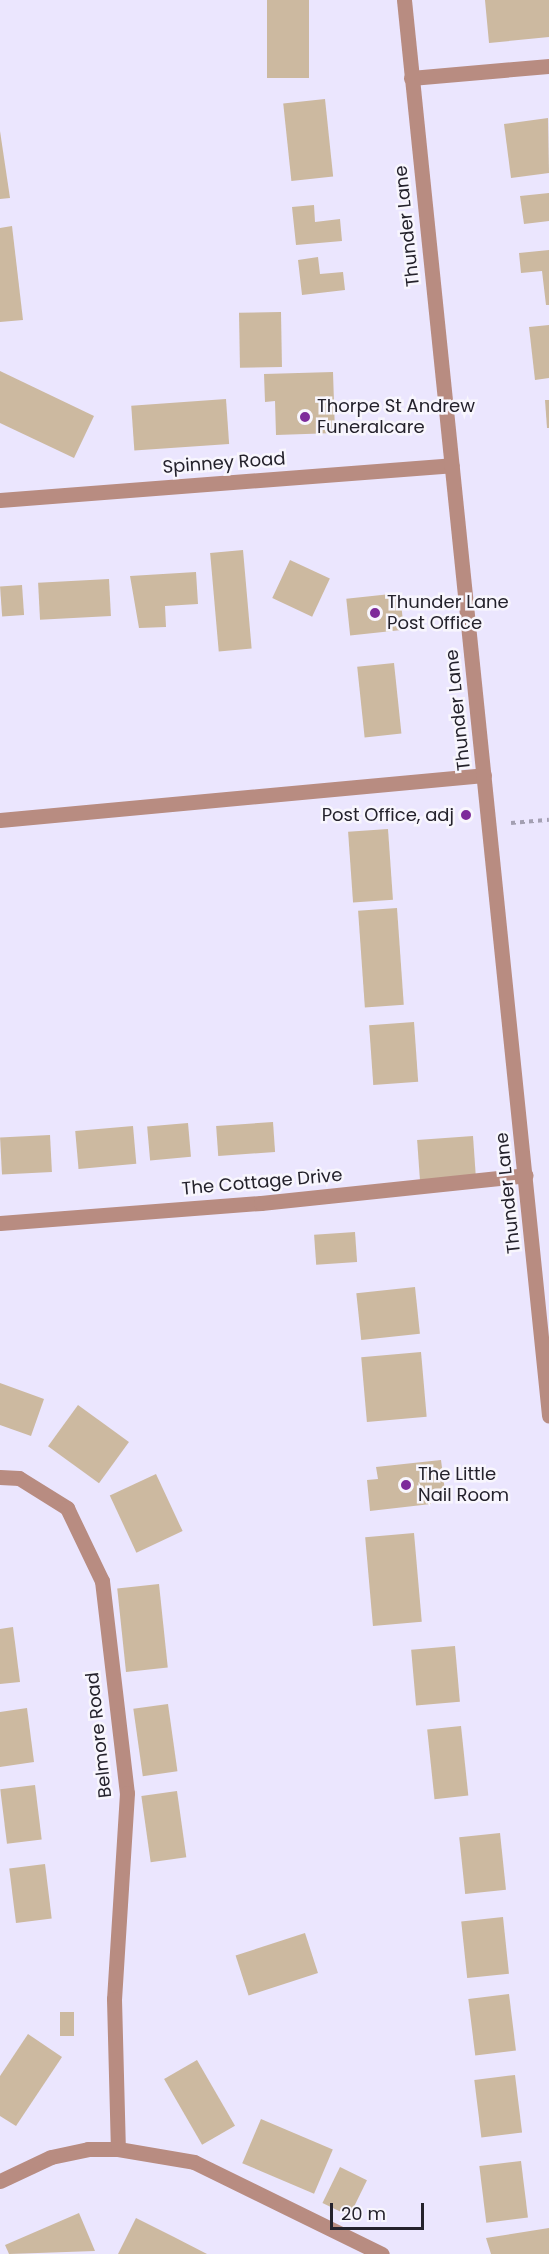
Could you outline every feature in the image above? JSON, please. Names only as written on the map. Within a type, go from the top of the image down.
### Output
[{"type":"street","name":"Thunder Lane","points":[[404,0],[549,1416]]},
{"type":"street","points":[[411,78],[549,66]]},
{"type":"street","name":"Spinney Road","points":[[0,500],[452,465]]},
{"type":"street","points":[[0,820],[484,775]]},
{"type":"street","name":"The Cottage Drive","points":[[0,1223],[261,1203],[526,1174]]},
{"type":"street","name":"Belmore Road","points":[[0,1477],[19,1478],[68,1508],[102,1581],[127,1793],[114,1999],[118,2149]]},
{"type":"street","points":[[0,2181],[51,2157],[88,2149],[118,2149],[194,2162],[382,2254]]},
{"type":"path","points":[[489,825],[549,820]]},
{"type":"building","points":[[267,0],[309,0],[309,78],[267,78]]},
{"type":"building","points":[[485,0],[549,0],[549,37],[489,43]]},
{"type":"building","points":[[325,99],[333,177],[291,181],[283,103]]},
{"type":"building","points":[[548,118],[549,173],[511,178],[504,124]]},
{"type":"building","points":[[0,131],[10,198],[0,199]]},
{"type":"building","points":[[549,193],[549,221],[524,224],[520,196]]},
{"type":"building","points":[[314,205],[315,222],[340,219],[342,241],[296,245],[292,207]]},
{"type":"building","points":[[12,226],[23,320],[0,322],[0,228]]},
{"type":"building","points":[[549,250],[549,305],[546,305],[542,271],[521,273],[519,253]]},
{"type":"building","points":[[318,257],[320,274],[343,272],[345,290],[302,295],[298,260]]},
{"type":"building","points":[[281,312],[282,367],[240,368],[239,313]]},
{"type":"building","points":[[549,325],[549,378],[535,380],[529,327]]},
{"type":"building","points":[[0,371],[94,416],[74,458],[0,423]]},
{"type":"building","name":"Thorpe St Andrew Funeralcare","points":[[333,372],[335,433],[276,435],[275,401],[265,402],[264,374]]},
{"type":"building","points":[[226,399],[229,444],[134,451],[131,406]]},
{"type":"building","points":[[545,400],[549,400],[549,428],[547,428]]},
{"type":"building","points":[[243,550],[252,649],[219,651],[210,553]]},
{"type":"building","points":[[290,560],[330,579],[312,617],[272,598]]},
{"type":"building","points":[[196,572],[198,604],[165,606],[166,627],[139,628],[130,576]]},
{"type":"building","points":[[109,579],[111,616],[40,620],[38,583]]},
{"type":"building","points":[[22,585],[24,615],[2,616],[0,587]]},
{"type":"building","name":"Thunder Lane Post Office","points":[[400,593],[404,630],[350,635],[346,599]]},
{"type":"building","points":[[394,663],[401,734],[365,737],[357,667]]},
{"type":"building","points":[[388,829],[393,900],[353,903],[348,832]]},
{"type":"building","points":[[397,908],[404,1005],[365,1007],[358,911]]},
{"type":"building","points":[[414,1022],[418,1082],[373,1085],[369,1025]]},
{"type":"building","points":[[273,1122],[275,1152],[218,1156],[216,1126]]},
{"type":"building","points":[[188,1123],[191,1157],[150,1160],[147,1127]]},
{"type":"building","points":[[133,1126],[136,1164],[79,1169],[75,1131]]},
{"type":"building","points":[[50,1135],[52,1172],[2,1175],[0,1138]]},
{"type":"building","points":[[473,1136],[476,1177],[420,1181],[417,1140]]},
{"type":"building","points":[[355,1232],[357,1262],[316,1265],[314,1235]]},
{"type":"building","points":[[415,1287],[420,1334],[361,1340],[356,1293]]},
{"type":"building","points":[[421,1352],[427,1417],[367,1422],[361,1357]]},
{"type":"building","points":[[0,1383],[44,1399],[31,1436],[0,1425]]},
{"type":"building","points":[[78,1405],[129,1442],[99,1483],[48,1446]]},
{"type":"building","name":"The Little Nail Room","points":[[441,1460],[445,1491],[430,1493],[431,1504],[370,1511],[367,1480],[378,1479],[376,1467]]},
{"type":"building","points":[[156,1474],[183,1531],[136,1553],[110,1496]]},
{"type":"building","points":[[414,1533],[422,1622],[373,1626],[365,1537]]},
{"type":"building","points":[[159,1584],[168,1668],[126,1672],[117,1588]]},
{"type":"building","points":[[13,1627],[20,1682],[0,1684],[0,1629]]},
{"type":"building","points":[[455,1646],[460,1702],[416,1706],[411,1650]]},
{"type":"building","points":[[168,1704],[177,1771],[143,1776],[133,1709]]},
{"type":"building","points":[[27,1708],[34,1762],[0,1767],[0,1712]]},
{"type":"building","points":[[461,1726],[468,1796],[435,1799],[427,1730]]},
{"type":"building","points":[[35,1785],[42,1840],[7,1844],[0,1789]]},
{"type":"building","points":[[177,1791],[186,1857],[151,1862],[141,1796]]},
{"type":"building","points":[[500,1833],[506,1890],[465,1894],[459,1837]]},
{"type":"building","points":[[45,1864],[52,1919],[16,1923],[9,1868]]},
{"type":"building","points":[[503,1917],[509,1974],[467,1978],[461,1921]]},
{"type":"building","points":[[305,1933],[318,1973],[249,1996],[236,1956]]},
{"type":"building","points":[[509,1994],[516,2051],[475,2056],[468,1999]]},
{"type":"building","points":[[60,2012],[74,2012],[74,2036],[60,2036]]},
{"type":"building","points":[[28,2034],[62,2057],[16,2126],[0,2116],[0,2076]]},
{"type":"building","points":[[197,2060],[235,2126],[202,2145],[164,2079]]},
{"type":"building","points":[[515,2075],[522,2133],[481,2138],[474,2080]]},
{"type":"building","points":[[261,2119],[333,2149],[314,2194],[242,2163]]},
{"type":"building","points":[[521,2161],[528,2218],[486,2223],[479,2166]]},
{"type":"building","points":[[340,2167],[367,2180],[349,2216],[322,2203]]},
{"type":"building","points":[[79,2213],[95,2251],[9,2254],[5,2245]]},
{"type":"building","points":[[136,2218],[174,2237],[207,2254],[118,2254]]},
{"type":"building","points":[[549,2228],[549,2254],[491,2254],[486,2238]]},
{"type":"place","name":"Thorpe St Andrew Funeralcare","points":[[305,417]]},
{"type":"place","name":"Thunder Lane Post Office","points":[[375,613]]},
{"type":"place","name":"Post Office, adj","points":[[466,815]]},
{"type":"place","name":"The Little Nail Room","points":[[406,1485]]}]
